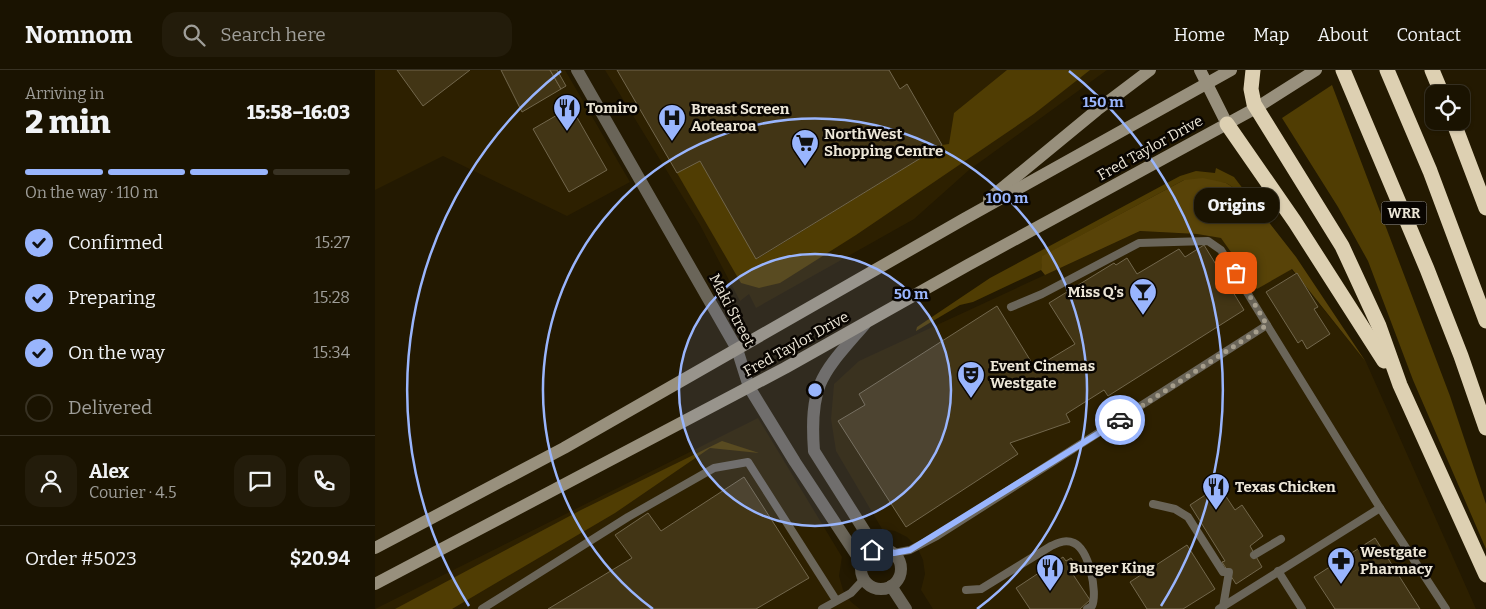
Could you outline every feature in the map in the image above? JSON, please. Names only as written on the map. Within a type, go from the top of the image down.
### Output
[{"type":"highway","points":[[1253,70],[1251,90],[1255,108],[1342,246],[1379,326],[1400,385],[1486,576]]},
{"type":"highway","name":"WRR","points":[[1343,70],[1458,348],[1486,428]]},
{"type":"highway","points":[[1387,70],[1430,171],[1486,321]]},
{"type":"highway","points":[[1432,70],[1439,85]]},
{"type":"highway","points":[[1436,70],[1440,85]]},
{"type":"highway","points":[[1227,124],[1295,222],[1400,385]]},
{"type":"highway","points":[[1456,130],[1486,208]]},
{"type":"main road","points":[[964,219],[1097,110],[1150,70]]},
{"type":"main road","points":[[1200,70],[1227,124]]},
{"type":"main road","name":"Fred Taylor Drive","points":[[375,548],[564,448],[964,219],[1231,70]]},
{"type":"main road","name":"Fred Taylor Drive","points":[[375,584],[749,388],[968,265],[1227,124],[1316,70]]},
{"type":"street","name":"Maki Street","points":[[577,70],[737,349],[749,388],[861,562]]},
{"type":"street","points":[[865,324],[825,370],[814,401],[813,432],[814,450],[876,549]]},
{"type":"street","points":[[876,549],[889,550],[894,553],[901,564],[901,570],[896,582],[891,586],[876,588],[864,579],[861,562],[867,553],[876,549]]},
{"type":"street","points":[[891,586],[905,609]]},
{"type":"lane","points":[[1011,307],[1042,294],[1139,243],[1190,239],[1208,241],[1221,250],[1380,508],[1446,609]]},
{"type":"lane","points":[[894,553],[910,550],[937,536],[1267,325]]},
{"type":"lane","points":[[482,609],[628,517],[714,468],[749,462],[836,600]]},
{"type":"lane","points":[[1153,504],[1175,509],[1188,518],[1223,572],[1229,572],[1221,608]]},
{"type":"lane","points":[[1221,608],[1380,508]]},
{"type":"lane","points":[[1254,555],[1281,539]]},
{"type":"lane","points":[[965,590],[981,589],[1062,541],[1076,543],[1085,556],[1095,590],[1092,606],[1087,609]]},
{"type":"lane","points":[[1278,572],[1302,609]]},
{"type":"lane","points":[[822,609],[851,593],[864,579]]},
{"type":"shaded area","points":[[375,70],[565,70],[630,182],[567,216],[443,156],[375,190]]},
{"type":"shaded area","name":"NorthWest Shopping Centre","points":[[605,70],[1107,70],[969,170],[914,219],[756,308],[749,294],[740,301],[700,225]]},
{"type":"shaded area","points":[[1007,70],[1090,70],[1034,114],[856,235],[780,283],[759,288],[741,283],[677,173],[700,161],[757,259],[942,145],[949,144],[954,113]]},
{"type":"shaded area","points":[[1332,85],[1450,396],[1486,504],[1486,549],[1413,380],[1368,261],[1338,207],[1282,118]]},
{"type":"shaded area","points":[[1216,168],[1234,177],[1250,198],[1226,183],[1184,180],[1043,256],[1041,270],[973,302],[960,305],[916,331],[917,327],[990,278],[1180,176],[1196,171],[1215,173]]},
{"type":"shaded area","points":[[1203,178],[1226,183],[1250,198],[1296,257],[1366,362],[1292,269],[1257,289],[1221,238],[1197,234],[1140,231],[1045,275],[1041,270],[1042,256],[1184,180]]},
{"type":"shaded area","points":[[1140,231],[1197,234],[1222,238],[1257,288],[1291,269],[1366,362],[1476,609],[933,609],[921,590],[925,574],[923,560],[917,547],[907,537],[895,531],[882,529],[836,451],[831,419],[834,384],[859,361]]},
{"type":"shaded area","points":[[758,418],[842,557],[839,576],[843,590],[851,602],[860,609],[375,609]]},
{"type":"shaded area","points":[[722,441],[759,453],[710,448],[615,513],[452,609],[395,609],[581,510]]},
{"type":"building","points":[[397,70],[470,70],[423,106]]},
{"type":"building","points":[[501,70],[550,70],[561,89],[522,112]]},
{"type":"building","points":[[550,70],[557,70],[566,86],[561,89]]},
{"type":"building","name":"NorthWest Shopping Centre","points":[[617,70],[889,70],[900,89],[907,84],[942,145],[756,259],[700,161],[677,173]]},
{"type":"building","points":[[571,107],[607,170],[569,192],[533,129]]},
{"type":"building","points":[[1204,245],[1244,310],[1108,396],[1104,390],[1066,414],[1070,422],[1010,443],[1018,454],[906,527],[838,421],[865,405],[859,394],[997,306],[1035,368],[1075,344],[1049,303],[1114,263],[1116,265],[1127,258],[1137,274],[1179,249],[1185,257]]},
{"type":"building","points":[[1297,273],[1318,307],[1314,309],[1330,334],[1307,349],[1302,340],[1298,343],[1266,292]]},
{"type":"building","points":[[744,477],[809,578],[756,609],[548,609],[632,558],[615,535],[648,513],[661,531]]},
{"type":"building","points":[[1219,486],[1235,510],[1242,505],[1263,536],[1250,546],[1262,567],[1236,584],[1222,562],[1225,561],[1190,505]]},
{"type":"building","points":[[1375,538],[1420,609],[1335,609],[1314,577]]},
{"type":"building","points":[[1187,545],[1215,589],[1183,609],[1147,609],[1130,582]]},
{"type":"building","points":[[1063,557],[1066,561],[1071,558],[1079,569],[1072,573],[1090,600],[1080,609],[1030,609],[1016,588]]},
{"type":"way so far","points":[[1120,420],[1267,325],[1236,273]]},
{"type":"place","name":"Tomiro","points":[[567,132]]},
{"type":"place","name":"Breast Screen Aotearoa","points":[[672,142]]},
{"type":"place","name":"NorthWest Shopping Centre","points":[[805,167]]},
{"type":"place","name":"Origins","points":[[1236,273]]},
{"type":"place","name":"Miss Q's","points":[[1143,316]]},
{"type":"place","name":"Event Cinemas Westgate","points":[[971,399]]},
{"type":"place","name":"Texas Chicken","points":[[1216,511]]},
{"type":"place","name":"Westgate Pharmacy","points":[[1341,585]]},
{"type":"place","name":"Burger King","points":[[1050,592]]},
{"type":"route","points":[[872,550],[883,548],[894,553],[910,550],[937,536],[1053,460],[1120,420]]}]
